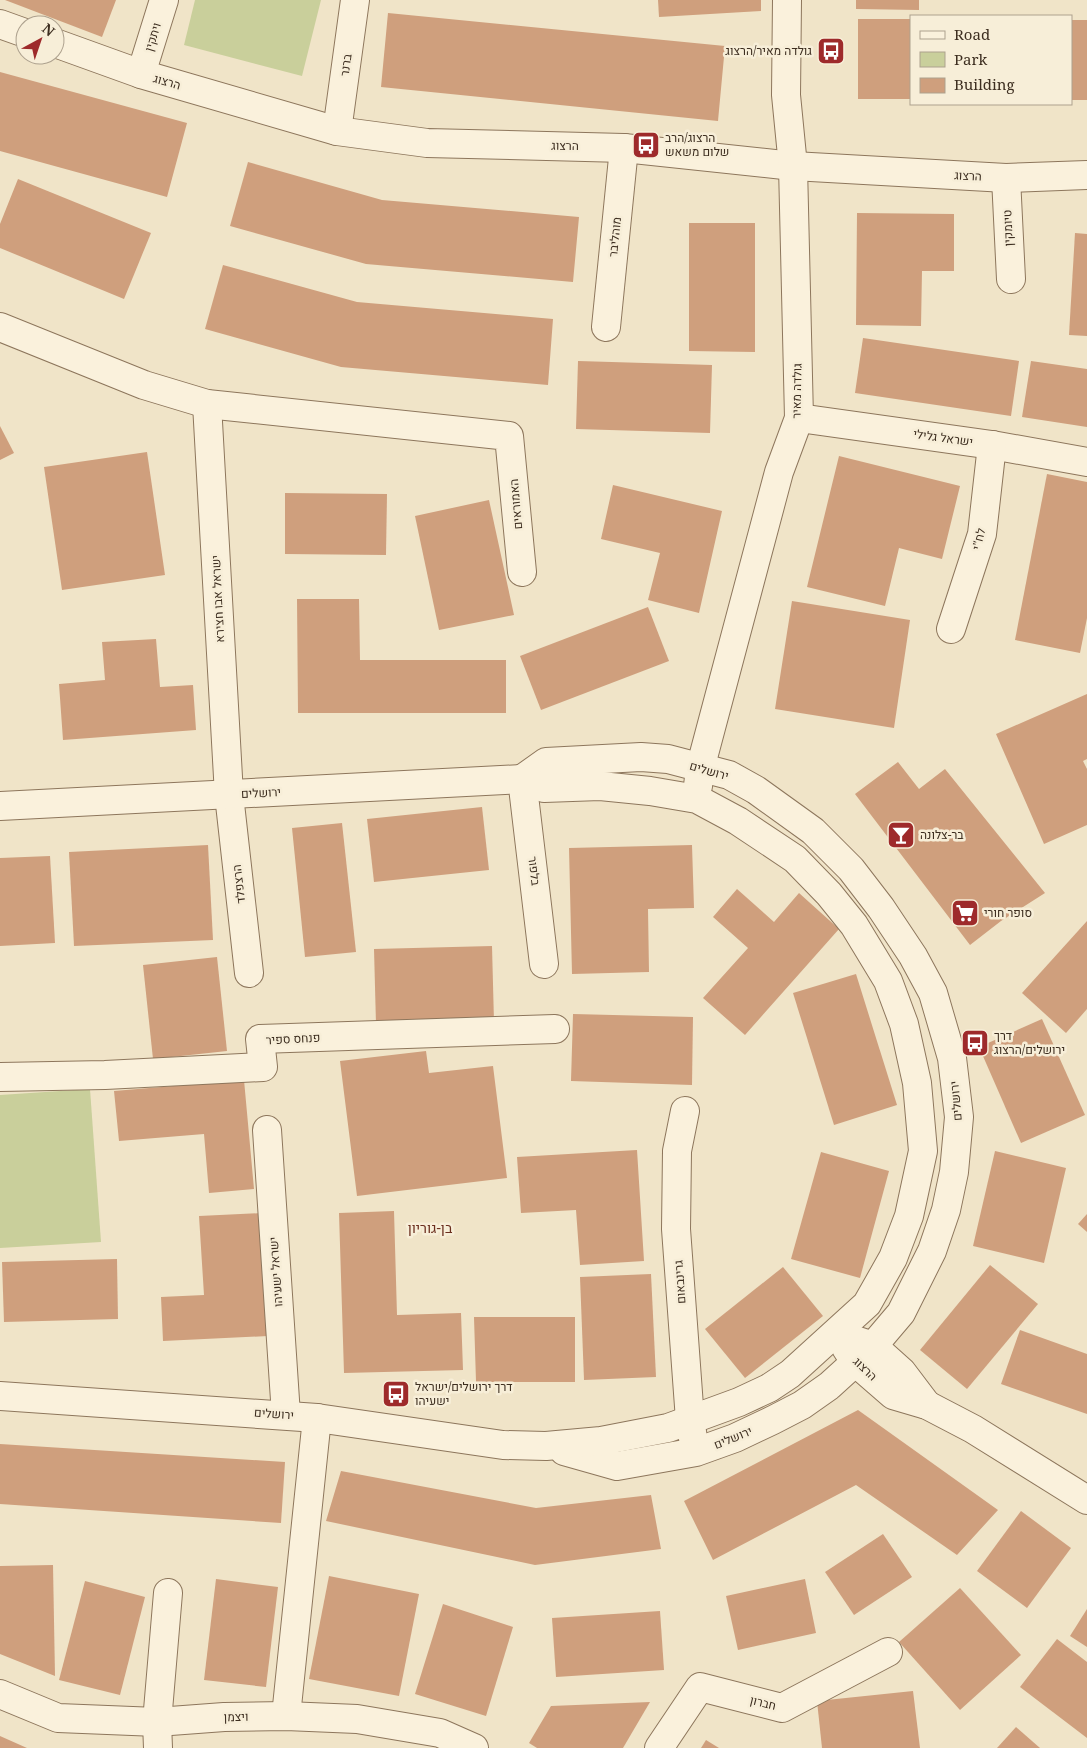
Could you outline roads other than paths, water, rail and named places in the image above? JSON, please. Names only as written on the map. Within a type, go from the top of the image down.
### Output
[{"type":"street","name":"ויתקין","points":[[141,74],[164,0]]},
{"type":"street","name":"ברנר","points":[[337,131],[355,0]]},
{"type":"street","name":"גולדה מאיר","points":[[697,800],[700,768],[779,472],[799,418],[793,166],[786,95],[787,0]]},
{"type":"street","points":[[0,24],[15,29]]},
{"type":"street","name":"הרצוג","points":[[65,47],[141,74],[337,131],[427,143],[624,148],[793,166],[1006,178],[1087,175]]},
{"type":"street","name":"מוהליבר","points":[[606,327],[624,148]]},
{"type":"street","name":"טיומקין","points":[[1006,178],[1011,279]]},
{"type":"street","points":[[0,327],[144,385],[207,404]]},
{"type":"street","name":"האמוראים","points":[[207,404],[509,436],[522,572]]},
{"type":"street","name":"ישראל אבו חצירא","points":[[207,404],[229,795]]},
{"type":"street","name":"ישראל גלילי","points":[[799,418],[992,445],[1087,462]]},
{"type":"street","name":"לח\"י","points":[[951,629],[982,534],[992,445]]},
{"type":"street","name":"ירושלים","points":[[522,779],[546,762],[641,757],[668,759],[729,775],[756,790],[813,831],[850,869],[881,908],[913,956],[933,993],[952,1058],[959,1117],[954,1172],[946,1210],[932,1251],[901,1313],[864,1354],[829,1386],[802,1405],[735,1438],[696,1452],[618,1466],[546,1446]]},
{"type":"street","name":"ירושלים","points":[[0,806],[522,779],[544,788],[600,786],[650,791],[697,800],[738,821],[795,859],[830,894],[854,925],[888,981],[904,1024],[917,1083],[923,1151],[909,1216],[893,1258],[867,1304],[790,1374],[769,1388],[739,1402],[668,1428],[601,1441],[546,1446],[503,1445],[317,1418],[0,1396]]},
{"type":"street","name":"בלפור","points":[[522,779],[544,964]]},
{"type":"street","name":"הרצפלד","points":[[229,795],[249,973]]},
{"type":"street","name":"פנחס ספיר","points":[[0,1077],[105,1075],[263,1067],[260,1039],[555,1029]]},
{"type":"street","name":"גרינבאום","points":[[685,1111],[677,1151],[676,1229],[690,1420],[696,1452]]},
{"type":"street","name":"ישראל ישעיהו","points":[[267,1130],[286,1415]]},
{"type":"street","name":"הרצוג","points":[[837,1333],[864,1354],[893,1395],[927,1405],[973,1429],[1087,1500]]},
{"type":"street","points":[[286,1716],[317,1418]]},
{"type":"street","points":[[157,1735],[168,1593]]},
{"type":"street","name":"חברון","points":[[659,1748],[700,1686],[782,1708],[888,1652]]},
{"type":"street","name":"ויצמן","points":[[0,1694],[58,1718],[157,1735],[224,1716],[286,1716],[357,1719],[440,1733],[474,1748]]},
{"type":"place","name":"גולדה מאיר/הרצוג","points":[[831,51]]},
{"type":"place","name":"הרצוג/הרב שלום משאש","points":[[646,145]]},
{"type":"place","name":"בר-צלונה","points":[[901,835]]},
{"type":"place","name":"סופר חורי","points":[[965,913]]},
{"type":"place","name":"דרך ירושלים/הרצוג","points":[[975,1043]]},
{"type":"place","name":"דרך ירושלים/ישראל ישעיהו","points":[[396,1394]]},
{"type":"district","name":"בן-גוריון","points":[[430,1228]]}]
